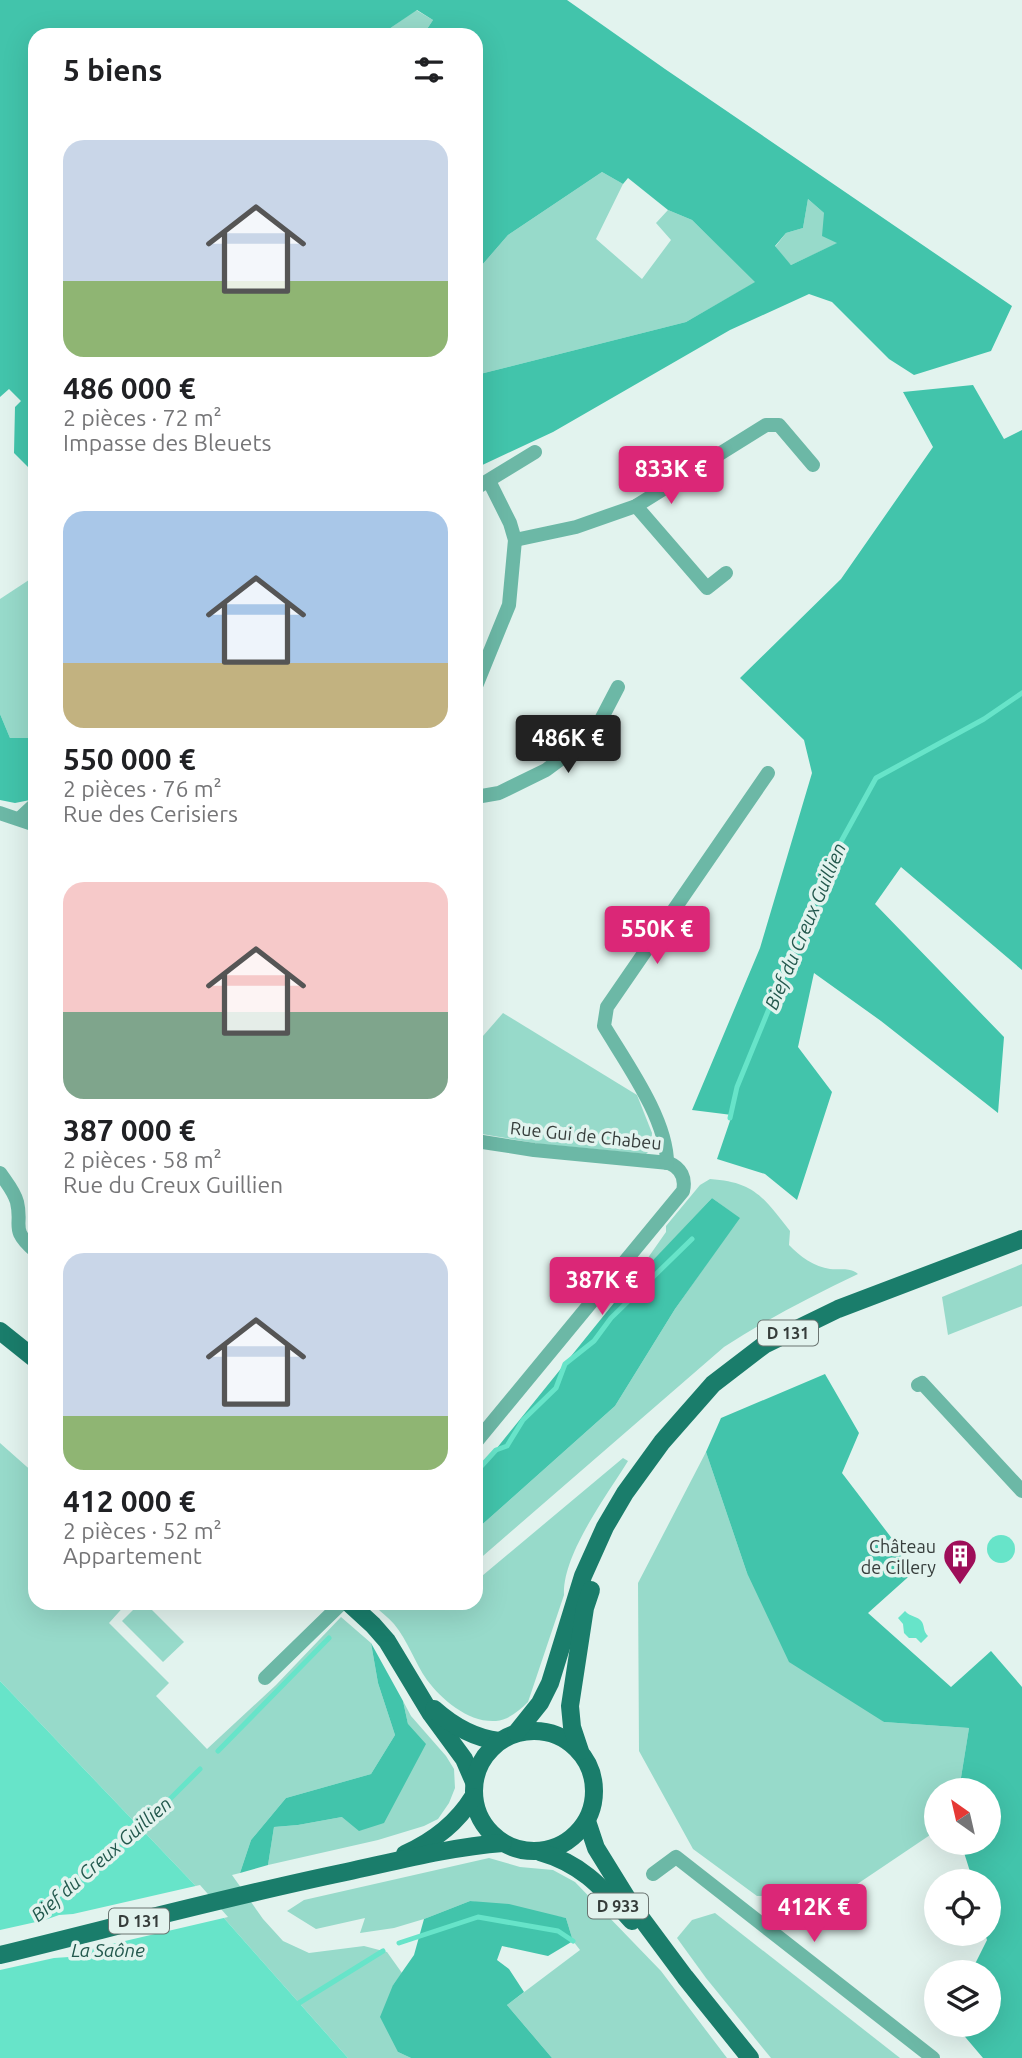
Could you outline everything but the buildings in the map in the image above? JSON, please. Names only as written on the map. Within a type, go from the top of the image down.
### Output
[{"type":"main road","name":"D 131","points":[[516,1733],[540,1703],[550,1683],[583,1576],[605,1527],[625,1493],[662,1442],[713,1384],[764,1345],[838,1309],[1022,1239]]},
{"type":"main road","points":[[0,1331],[28,1353]]},
{"type":"main road","name":"D 131","points":[[580,1751],[572,1727],[570,1706],[585,1608],[608,1535],[625,1493]]},
{"type":"main road","points":[[357,1610],[387,1641],[431,1714],[464,1759],[474,1789],[476,1811],[491,1835],[503,1843],[527,1852],[540,1852],[559,1846],[575,1836],[587,1821],[593,1803],[594,1784],[590,1766],[580,1751],[566,1740],[533,1730],[516,1733],[499,1741],[487,1752],[479,1766],[474,1789]]},
{"type":"main road","points":[[424,1700],[463,1730],[483,1739],[499,1741]]},
{"type":"main road","name":"D 131","points":[[379,1865],[413,1850],[447,1828],[462,1815],[474,1789]]},
{"type":"main road","name":"D 933","points":[[587,1821],[596,1849],[630,1903],[750,2058]]},
{"type":"main road","name":"D 131","points":[[0,1955],[279,1886],[503,1843]]},
{"type":"main road","name":"D 933","points":[[540,1852],[560,1857],[596,1882],[685,1977]]},
{"type":"street","points":[[515,540],[576,527],[636,506],[766,425],[779,425],[813,464]]},
{"type":"street","points":[[483,483],[535,452]]},
{"type":"street","points":[[483,485],[510,523],[515,540],[509,605],[483,655]]},
{"type":"street","points":[[636,506],[707,588],[726,573]]},
{"type":"street","points":[[483,796],[499,793],[546,770],[593,735],[618,687]]},
{"type":"street","points":[[667,1163],[663,1135],[644,1093],[604,1026],[607,1007],[768,773]]},
{"type":"street","points":[[0,813],[28,821]]},
{"type":"street","name":"Rue Gui de Chabeu","points":[[483,1142],[534,1150],[667,1163],[678,1168],[684,1179],[683,1191],[483,1434]]},
{"type":"street","points":[[0,1173],[12,1189],[17,1203],[17,1228],[28,1245]]},
{"type":"street","points":[[918,1385],[922,1383],[1022,1491]]},
{"type":"street","points":[[265,1678],[335,1610]]},
{"type":"street","points":[[653,1874],[676,1857],[933,2058]]},
{"type":"shaded area","points":[[0,0],[567,0],[1012,306],[991,351],[914,375],[889,359],[832,302],[809,294],[730,330],[553,432],[483,465],[483,373],[686,322],[755,282],[692,220],[668,210],[628,178],[623,184],[602,172],[508,235],[483,264],[483,28],[428,28],[433,20],[417,10],[390,28],[28,28],[28,467],[14,453],[15,407],[21,401],[9,389],[0,397]],"holes":[[[808,199],[824,213],[822,236],[837,243],[791,265],[775,246],[786,233],[803,228]]]},
{"type":"shaded area","points":[[416,10],[433,20],[428,28],[390,28]]},
{"type":"shaded area","points":[[602,172],[623,184],[596,239],[642,279],[671,240],[656,223],[668,210],[692,220],[756,282],[686,322],[483,373],[483,264],[508,235]]},
{"type":"shaded area","points":[[808,199],[824,213],[838,243],[791,265],[775,247],[786,233],[803,228]]},
{"type":"shaded area","points":[[973,385],[1004,439],[1022,430],[1022,970],[901,867],[875,904],[1004,1037],[998,1113],[881,1021],[814,973],[798,1047],[832,1092],[797,1200],[765,1174],[717,1159],[732,1115],[692,1110],[760,948],[812,773],[804,740],[740,678],[841,579],[933,447],[903,392]]},
{"type":"shaded area","points":[[28,581],[28,738],[10,738],[0,714],[0,599]]},
{"type":"shaded area","points":[[0,714],[10,738],[28,738],[28,800],[15,803],[0,800]]},
{"type":"shaded area","points":[[503,1013],[637,1095],[652,1133],[651,1149],[646,1154],[540,1144],[483,1134],[483,1036]]},
{"type":"shaded area","points":[[710,1179],[748,1188],[773,1209],[790,1231],[789,1245],[798,1253],[824,1268],[848,1270],[858,1274],[790,1308],[724,1347],[483,1556],[483,1524],[615,1406],[675,1309],[739,1218],[712,1198],[624,1292],[666,1232],[666,1226],[700,1185]]},
{"type":"shaded area","points":[[712,1198],[740,1218],[675,1309],[615,1406],[483,1524],[483,1465],[622,1293]]},
{"type":"shaded area","points":[[1022,1264],[1022,1306],[948,1335],[942,1297]]},
{"type":"shaded area","points":[[825,1374],[859,1433],[842,1473],[916,1570],[868,1613],[951,1687],[991,1651],[1022,1687],[1022,2058],[983,2058],[965,2037],[1001,2037],[1001,1960],[977,1960],[984,1946],[1001,1946],[1001,1869],[969,1869],[965,1855],[1001,1855],[1001,1778],[961,1778],[969,1728],[884,1722],[789,1662],[747,1573],[706,1452],[721,1418]]},
{"type":"shaded area","points":[[0,1443],[28,1468],[28,1610],[121,1610],[109,1623],[169,1683],[156,1696],[207,1749],[276,1685],[341,1617],[371,1643],[378,1683],[395,1735],[371,1774],[286,1798],[251,1840],[240,1873],[232,1875],[263,1919],[283,1941],[309,1953],[364,1946],[387,1952],[402,1973],[393,1985],[398,2052],[411,2058],[348,2058],[192,1882],[0,1681]]},
{"type":"shaded area","points":[[706,1452],[747,1573],[884,1722],[969,1728],[961,1778],[924,1778],[924,1839],[838,1897],[757,1896],[693,1849],[639,1751],[638,1583]]},
{"type":"shaded area","points":[[623,1458],[628,1461],[587,1526],[570,1562],[564,1595],[528,1702],[505,1719],[496,1721],[486,1721],[466,1714],[440,1695],[427,1680],[399,1631],[379,1610],[483,1610],[483,1575]]},
{"type":"shaded area","points":[[133,1610],[152,1610],[184,1642],[163,1662],[122,1621]]},
{"type":"shaded area","points":[[371,1643],[403,1701],[408,1724],[426,1744],[384,1823],[359,1831],[342,1817],[274,1827],[268,1865],[240,1873],[251,1840],[286,1798],[371,1774],[395,1735],[378,1683]]},
{"type":"shaded area","points":[[403,1701],[411,1716],[454,1769],[455,1788],[438,1819],[378,1840],[268,1865],[274,1827],[342,1817],[408,1724]]},
{"type":"shaded area","points":[[489,1858],[520,1867],[553,1870],[575,1882],[661,1971],[727,2058],[552,2058],[507,2005],[580,1950],[573,1941],[566,1918],[470,1901],[394,1928],[360,1933],[365,1918],[316,1929],[287,1911],[304,1900]]},
{"type":"shaded area","points":[[470,1901],[509,1904],[566,1918],[573,1941],[548,1956],[502,1946],[497,1960],[509,1969],[524,1992],[507,2005],[552,2058],[411,2058],[398,2052],[380,2017],[393,1985],[414,1955],[424,1919]]},
{"type":"shaded area","points":[[715,1913],[900,2058],[771,2058],[677,1938],[692,1920]]},
{"type":"water","points":[[1001,1535],[1011,1539],[1015,1549],[1011,1559],[1001,1563],[991,1559],[987,1549],[991,1539]]},
{"type":"water","points":[[905,1611],[922,1622],[928,1636],[921,1643],[904,1633],[903,1624],[898,1618]]},
{"type":"water","name":"La Saône","points":[[0,1681],[192,1882],[348,2058],[0,2058]]},
{"type":"pier","points":[[200,1885],[228,1917],[82,1951],[69,1957],[0,1970],[0,1930]]},
{"type":"waterway","name":"Bief du Creux Guillien","points":[[730,1118],[737,1087],[827,867],[876,778],[984,719],[1022,693]]},
{"type":"waterway","name":"Bief du Creux Guillien","points":[[483,1464],[496,1450],[507,1446],[523,1420],[556,1388],[565,1364],[594,1341],[611,1318],[692,1239]]},
{"type":"waterway","name":"Bief du Creux Guillien","points":[[218,1751],[329,1638]]},
{"type":"waterway","name":"Bief du Creux Guillien","points":[[138,1831],[200,1769]]},
{"type":"waterway","points":[[399,1943],[478,1917],[558,1931],[573,1941]]},
{"type":"waterway","points":[[299,2003],[383,1951]]},
{"type":"place","name":"Château de Cillery","points":[[960,1586]]}]
